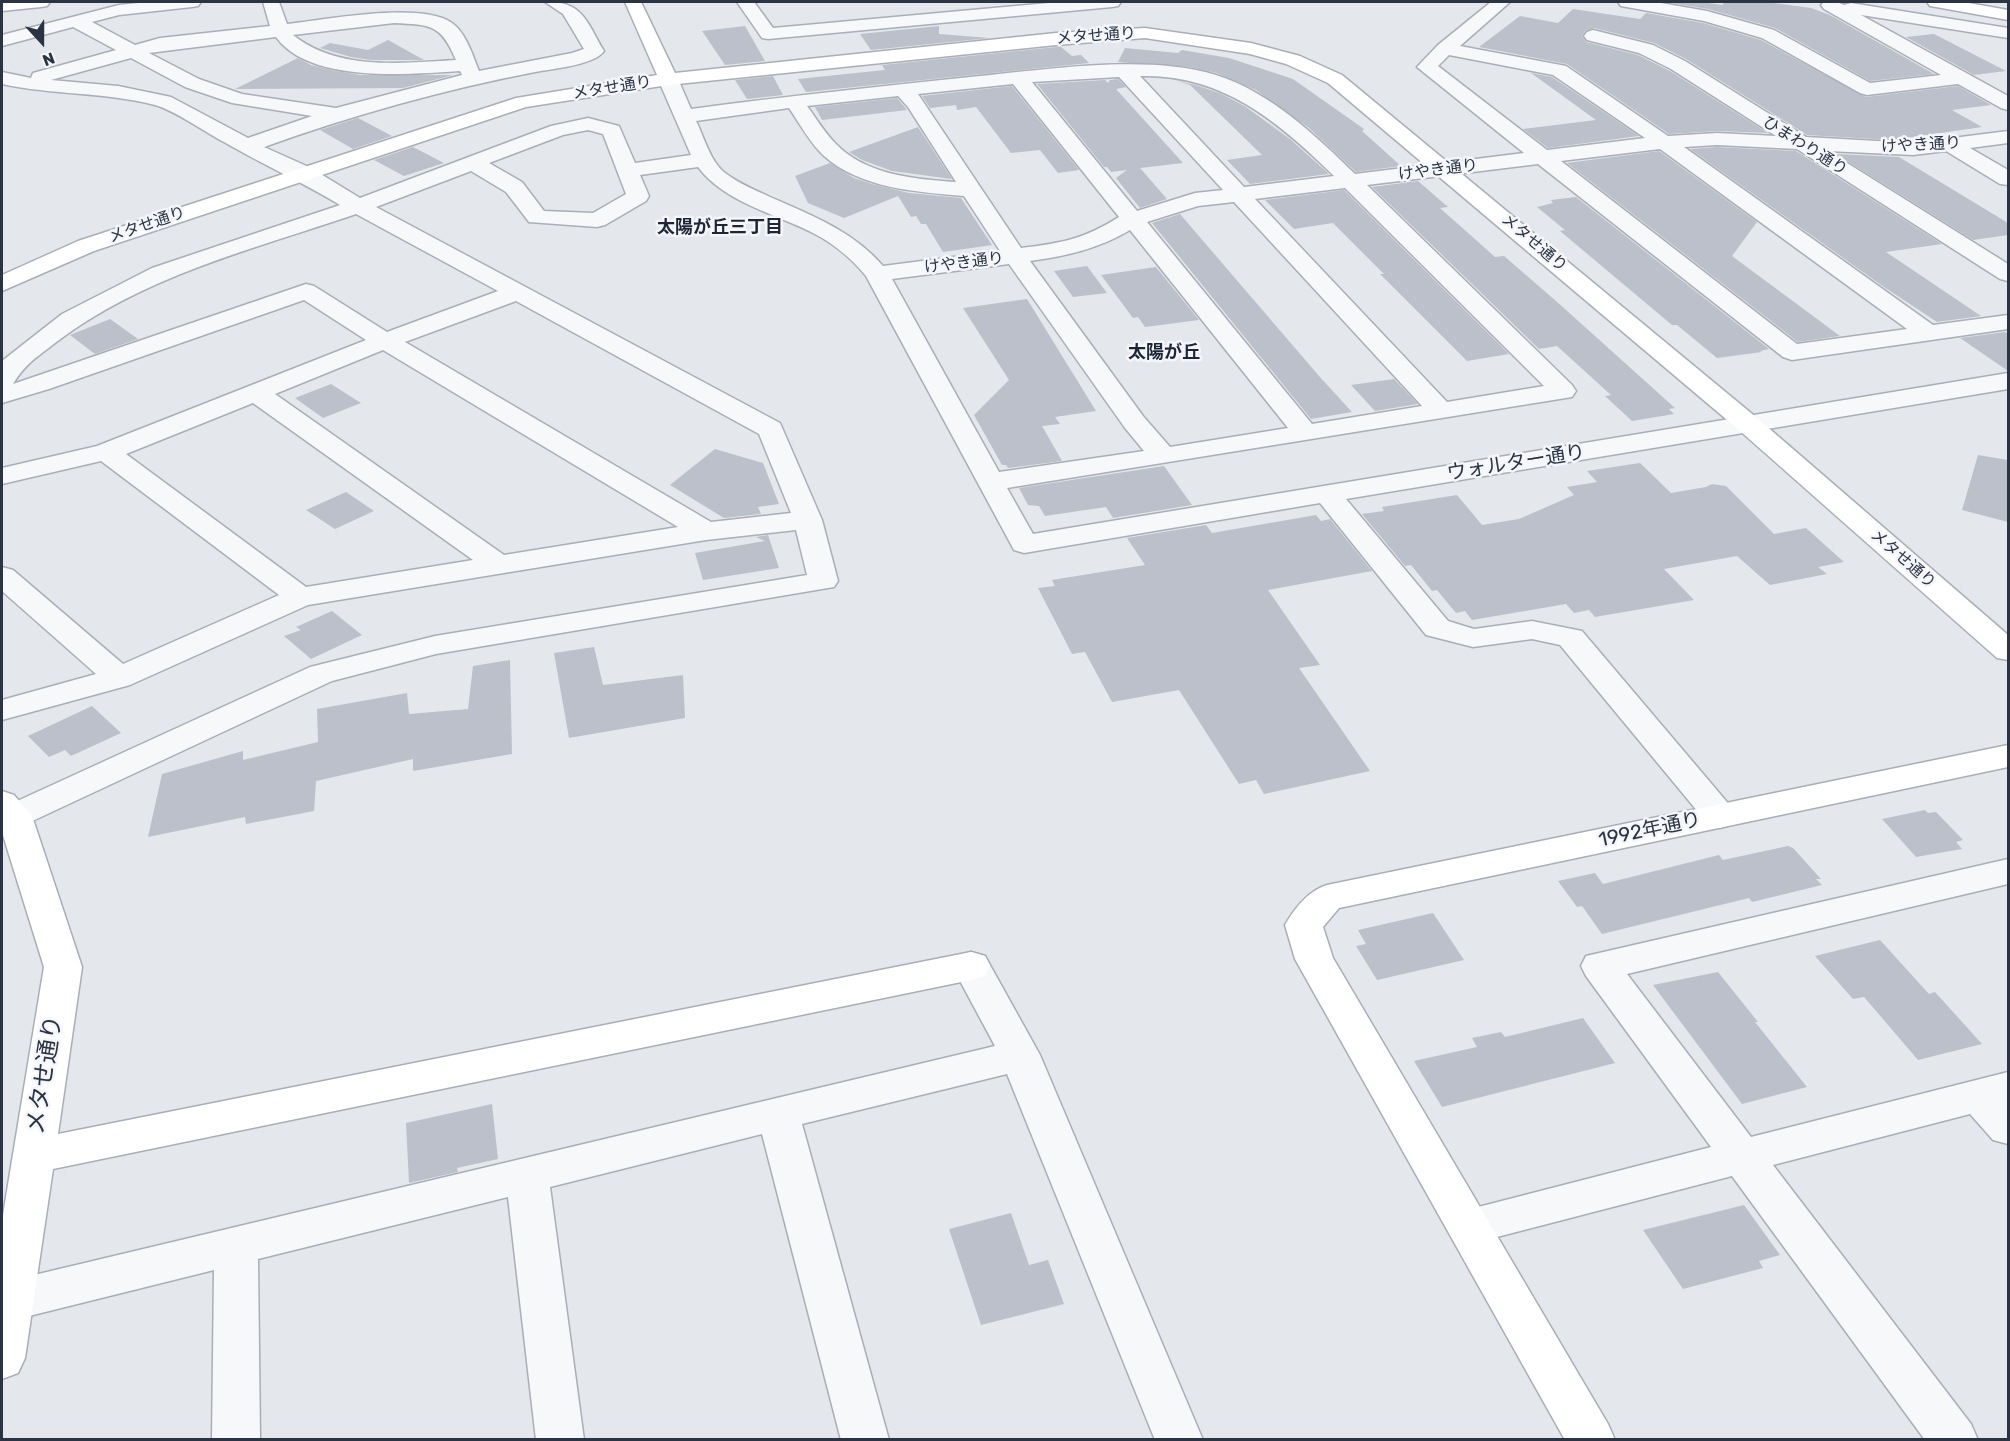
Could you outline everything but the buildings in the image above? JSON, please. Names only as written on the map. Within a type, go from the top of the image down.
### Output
[{"type":"street","points":[[2,6],[41,2]]},
{"type":"street","points":[[2,40],[119,10],[192,2]]},
{"type":"street","points":[[271,2],[285,38],[298,49],[322,60],[365,67],[470,72]]},
{"type":"street","points":[[246,146],[336,114],[470,72],[577,58],[595,51],[570,10],[554,2]]},
{"type":"street","points":[[633,2],[686,116],[703,160],[716,177],[743,193],[823,229],[862,256],[877,274],[989,482],[1563,391],[1314,145],[1253,98],[1233,87],[1210,79],[1158,70],[1123,70],[1018,78],[794,101],[686,116]]},
{"type":"street","points":[[746,2],[768,34],[1028,6],[1112,2]]},
{"type":"street","points":[[1501,2],[1427,67],[1792,352],[2008,322]]},
{"type":"street","points":[[1808,2],[2005,33]]},
{"type":"street","points":[[1936,2],[2008,15]]},
{"type":"street","points":[[1830,5],[2008,104]]},
{"type":"street","points":[[1028,6],[1056,39]]},
{"type":"street","points":[[1559,70],[1620,8],[1707,16],[1768,34],[1867,89],[1961,78]]},
{"type":"street","points":[[24,83],[160,44],[394,18],[426,20],[446,27],[454,37],[470,72]]},
{"type":"street","points":[[77,22],[192,83],[239,99],[336,114]]},
{"type":"street","points":[[360,22],[366,31],[387,38]]},
{"type":"street","name":"メタせ通り","points":[[2,284],[86,246],[303,172],[523,102],[668,79],[1056,39],[1145,33],[1251,49],[1293,60],[1335,80],[1446,170],[1748,424],[2008,651]]},
{"type":"street","points":[[435,40],[454,37]]},
{"type":"street","name":"ひまわり通り","points":[[1583,46],[1646,49],[1662,57],[2008,274]]},
{"type":"street","points":[[1445,49],[1559,70],[1664,142],[1930,334]]},
{"type":"street","points":[[1123,70],[1441,411]]},
{"type":"street","points":[[2,78],[24,83],[118,92],[164,101],[246,146],[303,172],[358,206],[771,429],[808,520],[823,581],[435,645],[321,674],[8,810]]},
{"type":"street","points":[[1018,78],[1306,433]]},
{"type":"street","points":[[904,90],[916,104],[1015,256],[1134,422],[1163,456]]},
{"type":"street","points":[[794,101],[833,153],[854,166],[896,181],[971,190]]},
{"type":"street","points":[[2,381],[12,364],[71,319],[160,273],[358,206],[558,130],[588,124],[612,130],[630,170],[638,196],[597,220],[537,217],[514,187],[473,163]]},
{"type":"street","name":"けやき通り","points":[[877,274],[1066,249],[1101,238],[1133,219],[1195,200],[1664,142],[1718,139],[1913,149],[2008,137]]},
{"type":"street","points":[[1950,145],[2008,179]]},
{"type":"street","points":[[630,170],[703,160]]},
{"type":"street","points":[[2,395],[40,384],[306,291],[385,341],[706,531]]},
{"type":"street","points":[[2,476],[106,452],[385,341],[518,292]]},
{"type":"street","name":"ウォルター通り","points":[[989,482],[1024,544],[2008,381]]},
{"type":"street","points":[[257,393],[498,564]]},
{"type":"street","points":[[106,452],[300,597]]},
{"type":"street","points":[[1327,494],[1437,628],[1473,639],[1532,630],[1570,638],[1720,816]]},
{"type":"street","points":[[2,710],[118,678],[300,597],[706,531],[808,520]]},
{"type":"street","points":[[2,576],[118,678]]},
{"type":"street","name":"1992年通り","points":[[1470,1226],[1314,959],[1304,925],[1327,898],[2008,756]]},
{"type":"street","name":"メタせ通り","points":[[2,1358],[9,1301],[63,967],[8,810]]},
{"type":"street","points":[[1954,1440],[1600,966],[2008,872]]},
{"type":"street","points":[[33,1156],[971,966],[1020,1055],[1179,1440]]},
{"type":"street","points":[[9,1301],[1020,1055]]},
{"type":"street","points":[[1591,1440],[1470,1226],[1994,1092],[2008,1128]]},
{"type":"street","points":[[778,1114],[865,1440]]},
{"type":"street","points":[[527,1175],[560,1440]]},
{"type":"street","points":[[236,1246],[236,1440]]},
{"type":"district","name":"太陽が丘三丁目","points":[[720,228]]},
{"type":"district","name":"太陽が丘","points":[[1164,353]]}]
